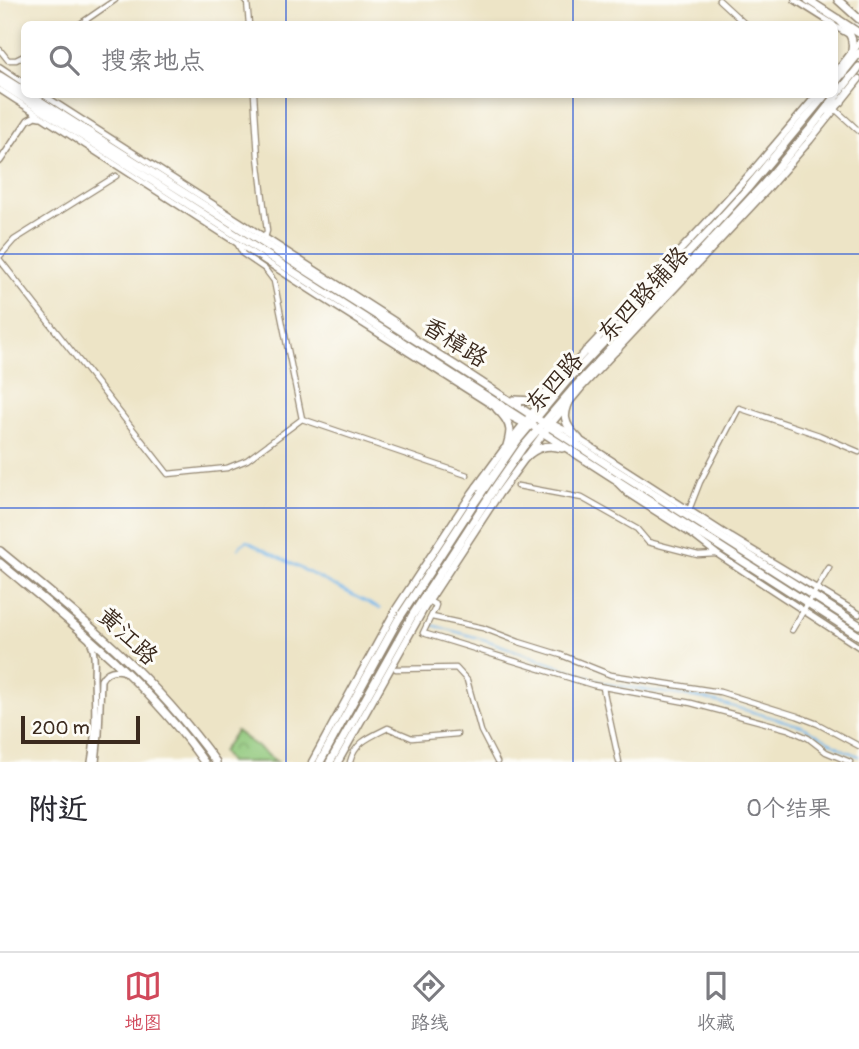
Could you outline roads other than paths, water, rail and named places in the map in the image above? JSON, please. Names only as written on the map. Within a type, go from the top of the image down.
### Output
[{"type":"main road","points":[[808,0],[833,21]]},
{"type":"main road","points":[[839,1],[859,17]]},
{"type":"main road","points":[[838,25],[855,35],[855,53]]},
{"type":"main road","points":[[838,78],[859,43]]},
{"type":"main road","name":"东四路","points":[[838,94],[859,67]]},
{"type":"main road","points":[[0,76],[21,89]]},
{"type":"main road","name":"东四路辅路","points":[[338,762],[429,601],[544,426],[749,210],[859,79]]},
{"type":"main road","name":"香樟路","points":[[0,83],[21,97]]},
{"type":"main road","name":"香樟路","points":[[23,98],[530,420],[815,592],[859,625]]},
{"type":"main road","name":"香樟路","points":[[35,98],[505,397],[530,420]]},
{"type":"main road","name":"东四路辅路","points":[[312,762],[393,615],[509,443],[530,420],[549,391],[741,185],[815,98]]},
{"type":"main road","name":"东四路","points":[[320,762],[398,620],[530,420],[709,231],[823,98]]},
{"type":"main road","name":"东四路","points":[[330,762],[412,615],[504,473],[581,379],[762,186],[835,98]]},
{"type":"main road","points":[[824,112],[841,102]]},
{"type":"main road","points":[[200,212],[216,229]]},
{"type":"main road","points":[[586,351],[608,337]]},
{"type":"main road","points":[[597,362],[618,349]]},
{"type":"main road","points":[[579,439],[565,420],[565,411],[581,379]]},
{"type":"main road","points":[[505,397],[530,401],[539,399],[549,391]]},
{"type":"main road","points":[[497,409],[505,417],[510,435],[500,464]]},
{"type":"main road","name":"香樟路","points":[[544,426],[572,452],[806,607],[859,636]]},
{"type":"main road","points":[[525,458],[535,450],[549,445],[572,452]]},
{"type":"main road","points":[[477,487],[494,473]]},
{"type":"main road","points":[[484,505],[500,492]]},
{"type":"main road","name":"黄江路","points":[[0,551],[130,662],[176,712],[216,762]]},
{"type":"main road","name":"黄江路","points":[[0,564],[128,672],[173,720],[204,762]]},
{"type":"street","points":[[84,21],[115,0]]},
{"type":"street","points":[[245,0],[249,21]]},
{"type":"street","points":[[719,0],[742,21]]},
{"type":"street","points":[[795,0],[832,21]]},
{"type":"street","points":[[0,50],[8,60],[21,58]]},
{"type":"street","points":[[0,67],[21,81]]},
{"type":"street","points":[[0,90],[497,409],[530,420]]},
{"type":"street","points":[[48,98],[396,321],[421,343]]},
{"type":"street","points":[[254,98],[267,231],[265,238]]},
{"type":"street","points":[[0,159],[25,119],[26,113],[20,103]]},
{"type":"street","points":[[835,109],[859,131]]},
{"type":"street","points":[[0,159],[28,120],[35,116],[43,118]]},
{"type":"street","points":[[117,176],[14,240],[0,258],[168,474],[228,468],[247,460],[302,419]]},
{"type":"street","points":[[237,242],[243,254],[265,269],[274,281],[302,419]]},
{"type":"street","points":[[690,510],[700,482],[739,408],[820,435],[859,452]]},
{"type":"street","points":[[302,419],[467,475]]},
{"type":"street","points":[[544,426],[579,439],[815,592],[859,614]]},
{"type":"street","name":"香樟路","points":[[612,478],[628,494],[717,554],[806,607],[859,647]]},
{"type":"street","points":[[518,486],[582,498],[637,529],[648,542],[698,555],[717,554]]},
{"type":"street","points":[[792,630],[829,568]]},
{"type":"street","points":[[429,601],[436,605],[424,633],[603,688],[691,703],[788,729],[808,738],[826,752],[850,762]]},
{"type":"street","points":[[432,617],[483,628],[561,654],[611,675],[720,692],[818,724],[859,746]]},
{"type":"street","points":[[84,633],[91,641],[94,653],[94,762]]},
{"type":"street","points":[[396,669],[456,668],[467,680],[481,731],[498,762]]},
{"type":"street","points":[[94,762],[99,734],[101,680],[113,670],[128,672]]},
{"type":"street","points":[[603,688],[619,762]]},
{"type":"street","points":[[350,762],[359,743],[388,728],[412,738],[457,734]]},
{"type":"waterway","points":[[238,549],[247,541],[380,609]]},
{"type":"waterway","points":[[432,625],[486,640],[607,684],[706,699],[802,726],[859,756]]}]
